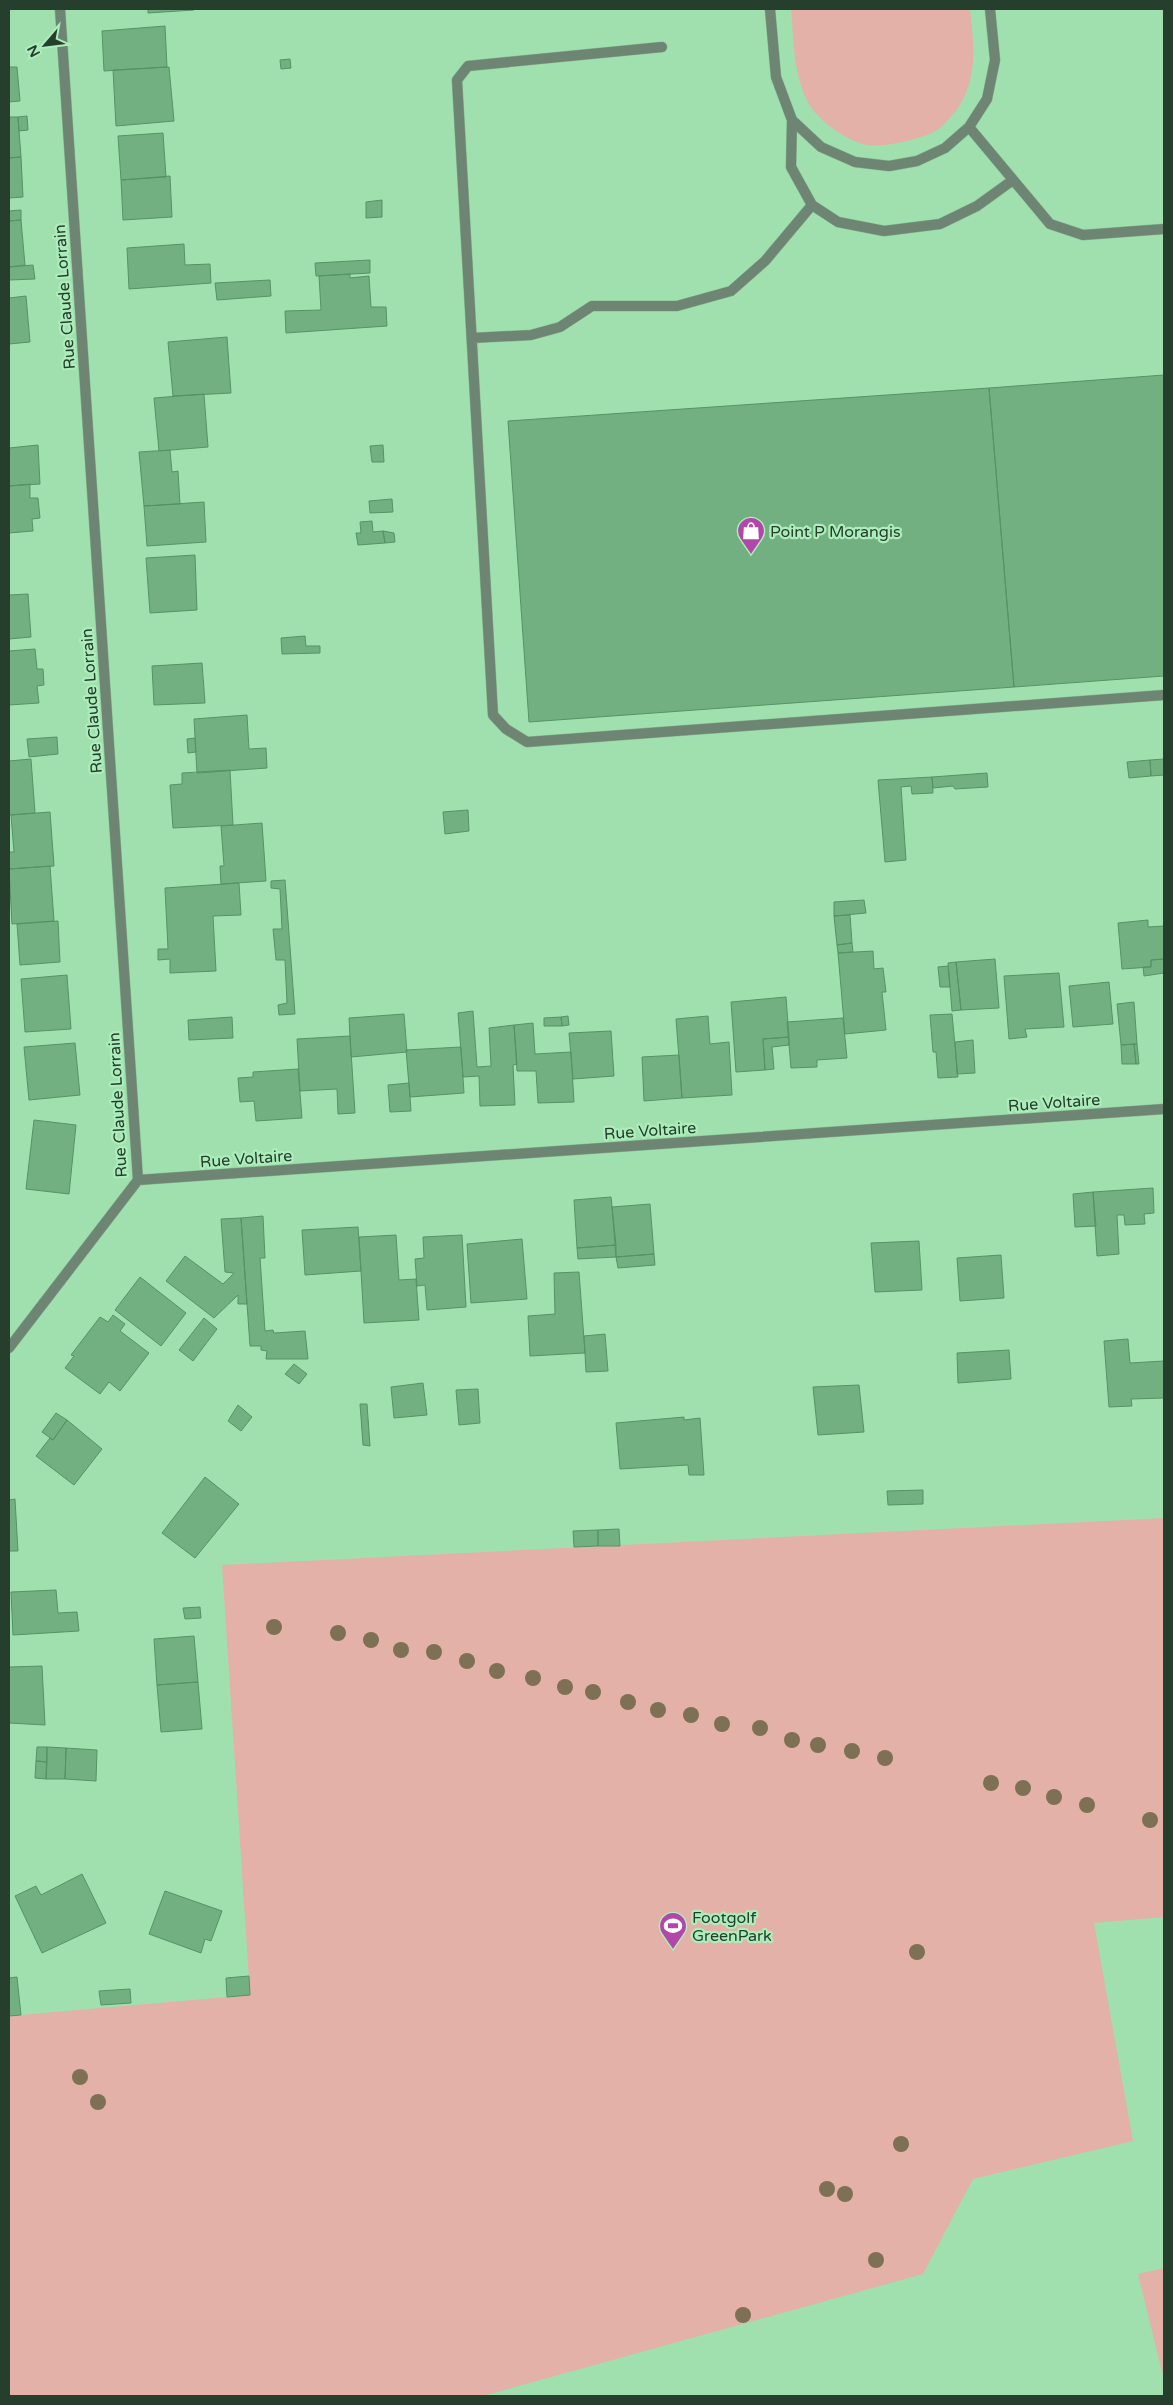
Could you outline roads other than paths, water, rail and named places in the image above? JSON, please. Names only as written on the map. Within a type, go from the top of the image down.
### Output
[{"type":"street","name":"Rue Claude Lorrain","points":[[9,1348],[138,1180],[60,9]]},
{"type":"street","points":[[770,9],[776,77],[792,120],[791,167],[812,205],[838,222],[884,231],[922,227],[940,224],[978,206],[1013,180]]},
{"type":"street","points":[[792,120],[821,147],[855,162],[889,166],[917,161],[945,148],[969,127],[987,100],[995,60],[990,9]]},
{"type":"street","points":[[662,47],[468,66],[457,80],[494,715],[506,729],[527,742],[1164,695]]},
{"type":"street","points":[[969,127],[1050,224],[1083,235],[1164,229]]},
{"type":"street","points":[[472,338],[531,335],[560,327],[592,306],[677,306],[731,291],[765,261],[812,205]]},
{"type":"street","name":"Rue Voltaire","points":[[138,1180],[1164,1109]]},
{"type":"place","name":"Point P Morangis","points":[[751,555]]},
{"type":"place","name":"Footgolf GreenPark","points":[[673,1950]]}]
